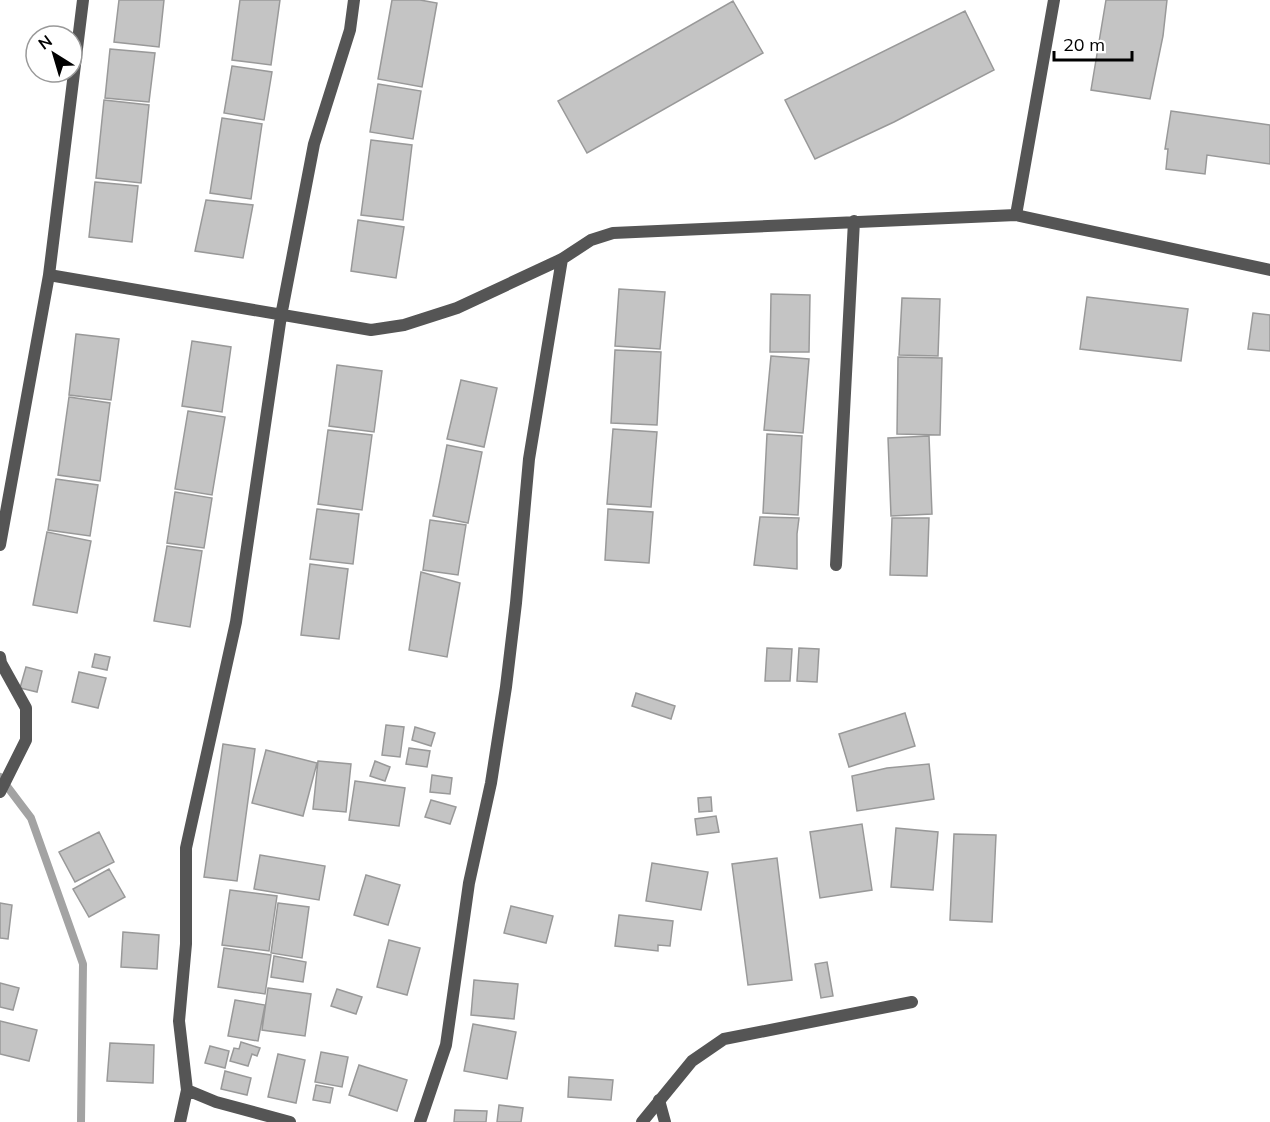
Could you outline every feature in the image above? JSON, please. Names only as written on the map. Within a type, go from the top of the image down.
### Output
[{"type":"street","points":[[0,545],[49,275],[83,0]]},
{"type":"street","points":[[180,1122],[188,1090],[179,1021],[186,944],[186,848],[236,622],[281,315],[314,144],[350,30],[354,0]]},
{"type":"street","points":[[1016,214],[1054,0]]},
{"type":"street","points":[[49,275],[371,330],[404,326],[457,308],[562,259],[591,240],[613,233],[1016,214],[1270,270]]},
{"type":"street","points":[[836,566],[854,221]]},
{"type":"street","points":[[420,1122],[446,1045],[469,883],[491,783],[515,614],[529,459],[562,259]]},
{"type":"street","points":[[0,657],[1,663],[26,708],[26,740],[0,792]]},
{"type":"street","points":[[642,1122],[692,1061],[724,1039],[912,1002]]},
{"type":"street","points":[[188,1090],[216,1102],[290,1122]]},
{"type":"street","points":[[659,1100],[665,1122]]},
{"type":"building","points":[[119,0],[164,0],[159,47],[114,42]]},
{"type":"building","points":[[240,0],[280,0],[271,65],[232,60]]},
{"type":"building","points":[[392,0],[420,0],[437,3],[422,87],[378,79]]},
{"type":"building","points":[[1106,0],[1167,0],[1163,36],[1150,99],[1091,90]]},
{"type":"building","points":[[733,1],[763,53],[587,153],[558,101]]},
{"type":"building","points":[[965,11],[994,70],[894,122],[815,159],[785,100]]},
{"type":"building","points":[[110,49],[155,53],[149,102],[105,98]]},
{"type":"building","points":[[232,66],[272,72],[264,120],[224,113]]},
{"type":"building","points":[[378,84],[421,91],[413,139],[370,132]]},
{"type":"building","points":[[104,100],[149,105],[141,183],[96,178]]},
{"type":"building","points":[[1171,111],[1270,125],[1270,164],[1207,155],[1205,174],[1166,169],[1168,149],[1165,149]]},
{"type":"building","points":[[222,118],[262,124],[251,199],[210,193]]},
{"type":"building","points":[[371,140],[412,145],[403,220],[361,215]]},
{"type":"building","points":[[95,182],[138,186],[132,242],[89,237]]},
{"type":"building","points":[[206,200],[253,205],[243,258],[195,251]]},
{"type":"building","points":[[358,220],[404,227],[396,278],[351,271]]},
{"type":"building","points":[[619,289],[665,292],[660,349],[615,346]]},
{"type":"building","points":[[771,294],[810,295],[809,352],[770,352]]},
{"type":"building","points":[[1087,297],[1188,309],[1181,361],[1080,349]]},
{"type":"building","points":[[902,298],[940,299],[938,356],[899,355]]},
{"type":"building","points":[[1253,313],[1270,315],[1270,351],[1248,349]]},
{"type":"building","points":[[76,334],[119,339],[111,400],[69,395]]},
{"type":"building","points":[[192,341],[231,347],[222,412],[182,406]]},
{"type":"building","points":[[615,350],[661,352],[657,425],[611,423]]},
{"type":"building","points":[[771,356],[809,359],[803,433],[764,430]]},
{"type":"building","points":[[898,357],[942,358],[940,435],[897,434]]},
{"type":"building","points":[[337,365],[382,371],[374,432],[329,426]]},
{"type":"building","points":[[461,380],[497,388],[484,447],[447,439]]},
{"type":"building","points":[[69,397],[110,403],[100,481],[58,475]]},
{"type":"building","points":[[188,411],[225,417],[212,495],[175,489]]},
{"type":"building","points":[[613,429],[657,432],[651,507],[607,504]]},
{"type":"building","points":[[328,430],[372,435],[362,510],[318,504]]},
{"type":"building","points":[[767,434],[802,436],[798,515],[763,513]]},
{"type":"building","points":[[929,436],[932,514],[891,516],[888,438]]},
{"type":"building","points":[[447,445],[482,452],[468,523],[433,516]]},
{"type":"building","points":[[56,479],[98,485],[90,536],[48,530]]},
{"type":"building","points":[[175,492],[212,498],[204,548],[167,543]]},
{"type":"building","points":[[317,509],[359,514],[353,564],[310,559]]},
{"type":"building","points":[[608,509],[653,512],[649,563],[605,560]]},
{"type":"building","points":[[760,517],[799,518],[797,569],[754,565]]},
{"type":"building","points":[[892,518],[929,518],[927,576],[890,575]]},
{"type":"building","points":[[430,520],[466,525],[458,575],[423,570]]},
{"type":"building","points":[[47,532],[91,541],[77,613],[33,605]]},
{"type":"building","points":[[167,546],[202,551],[190,627],[154,621]]},
{"type":"building","points":[[310,564],[348,569],[339,639],[301,635]]},
{"type":"building","points":[[421,572],[460,583],[447,657],[409,650]]},
{"type":"building","points":[[767,648],[792,649],[790,681],[765,681]]},
{"type":"building","points":[[799,648],[819,649],[817,682],[797,681]]},
{"type":"building","points":[[95,654],[110,657],[107,670],[92,667]]},
{"type":"building","points":[[26,667],[42,671],[37,692],[20,688]]},
{"type":"building","points":[[79,672],[106,678],[98,708],[72,702]]},
{"type":"building","points":[[636,693],[675,706],[671,719],[632,706]]},
{"type":"building","points":[[905,713],[915,746],[849,767],[839,734]]},
{"type":"building","points":[[386,725],[404,727],[400,757],[382,755]]},
{"type":"building","points":[[415,727],[435,733],[431,746],[412,740]]},
{"type":"building","points":[[223,744],[255,749],[237,881],[204,877]]},
{"type":"building","points":[[409,748],[430,751],[427,767],[406,764]]},
{"type":"building","points":[[266,750],[317,763],[303,816],[252,803]]},
{"type":"building","points":[[318,761],[351,764],[346,812],[313,809]]},
{"type":"building","points":[[375,761],[390,767],[385,781],[370,776]]},
{"type":"building","points":[[929,764],[934,799],[857,811],[852,776],[887,768]]},
{"type":"building","points":[[432,775],[452,778],[450,794],[430,792]]},
{"type":"building","points":[[355,781],[405,788],[399,826],[349,820]]},
{"type":"building","points":[[711,797],[712,811],[699,812],[698,798]]},
{"type":"building","points":[[431,800],[456,807],[450,824],[425,817]]},
{"type":"building","points":[[716,816],[719,832],[697,835],[695,819]]},
{"type":"building","points":[[862,824],[872,890],[820,898],[810,832]]},
{"type":"building","points":[[896,828],[938,832],[933,890],[891,887]]},
{"type":"building","points":[[99,832],[114,862],[75,882],[59,852]]},
{"type":"building","points":[[954,834],[996,835],[992,922],[950,920]]},
{"type":"building","points":[[260,855],[325,866],[319,900],[254,889]]},
{"type":"building","points":[[777,858],[792,980],[748,985],[732,864]]},
{"type":"building","points":[[652,863],[708,872],[701,910],[646,901]]},
{"type":"building","points":[[109,869],[125,897],[89,917],[73,889]]},
{"type":"building","points":[[366,875],[400,885],[388,925],[354,915]]},
{"type":"building","points":[[230,890],[277,896],[269,951],[222,945]]},
{"type":"building","points":[[0,903],[12,905],[8,939],[0,938]]},
{"type":"building","points":[[278,903],[309,907],[302,958],[271,953]]},
{"type":"building","points":[[511,906],[553,916],[546,943],[504,933]]},
{"type":"building","points":[[619,915],[673,921],[670,946],[658,945],[658,951],[615,946]]},
{"type":"building","points":[[123,932],[159,935],[157,969],[121,967]]},
{"type":"building","points":[[389,940],[420,948],[407,995],[377,987]]},
{"type":"building","points":[[224,948],[271,955],[265,994],[218,987]]},
{"type":"building","points":[[274,956],[306,962],[303,982],[271,977]]},
{"type":"building","points":[[827,962],[833,996],[821,998],[815,964]]},
{"type":"building","points":[[474,980],[518,984],[514,1019],[471,1015]]},
{"type":"building","points":[[0,983],[19,988],[13,1010],[0,1007]]},
{"type":"building","points":[[268,988],[311,994],[305,1036],[262,1030]]},
{"type":"building","points":[[337,989],[362,997],[356,1014],[331,1006]]},
{"type":"building","points":[[235,1000],[265,1005],[258,1041],[228,1036]]},
{"type":"building","points":[[0,1021],[37,1030],[29,1061],[0,1054]]},
{"type":"building","points":[[473,1024],[516,1032],[507,1079],[464,1071]]},
{"type":"building","points":[[241,1042],[260,1048],[257,1056],[252,1054],[248,1066],[230,1061],[234,1048],[239,1049]]},
{"type":"building","points":[[110,1043],[154,1045],[153,1083],[107,1081]]},
{"type":"building","points":[[210,1046],[229,1051],[225,1068],[205,1063]]},
{"type":"building","points":[[321,1052],[348,1057],[342,1087],[315,1082]]},
{"type":"building","points":[[278,1054],[305,1060],[296,1103],[268,1097]]},
{"type":"building","points":[[359,1065],[407,1080],[397,1111],[349,1095]]},
{"type":"building","points":[[225,1071],[251,1078],[247,1095],[221,1089]]},
{"type":"building","points":[[569,1077],[613,1080],[611,1100],[568,1097]]},
{"type":"building","points":[[316,1085],[333,1088],[330,1103],[313,1100]]},
{"type":"building","points":[[499,1105],[523,1108],[521,1122],[497,1122]]},
{"type":"building","points":[[455,1110],[487,1111],[486,1122],[454,1122]]},
{"type":"waterway","points":[[0,777],[31,818],[83,964],[81,1122]]}]
